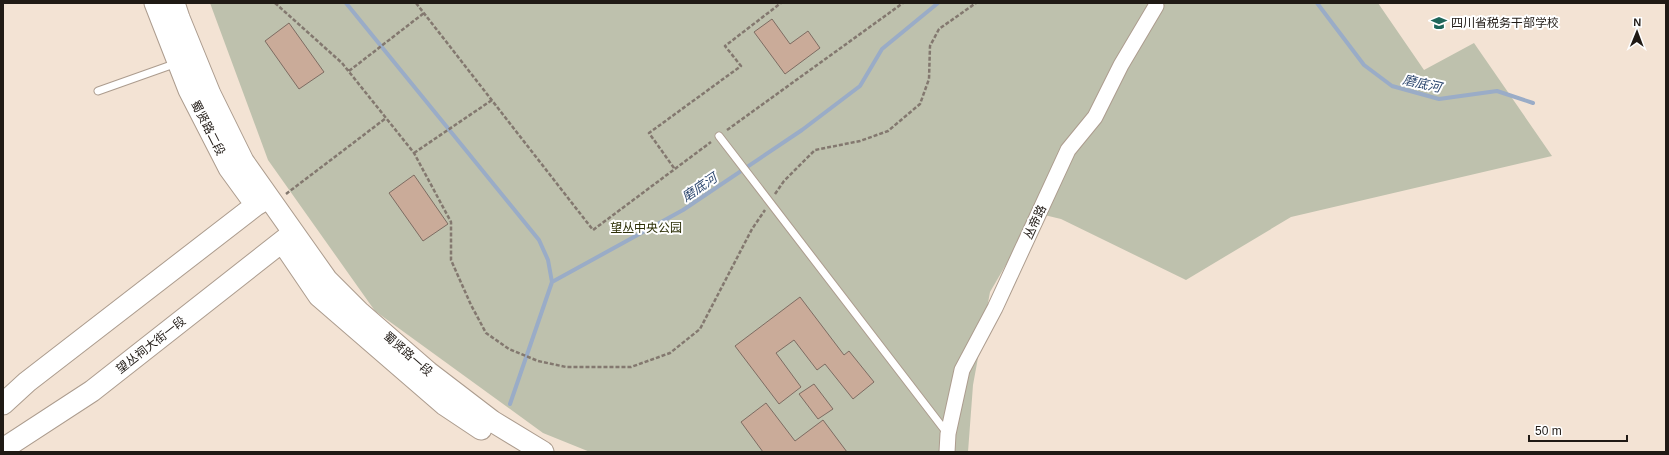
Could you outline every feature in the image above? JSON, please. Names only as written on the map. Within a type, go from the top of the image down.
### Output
[{"type":"street","name":"蜀贤路二段","points":[[155,3],[189,90],[229,168],[266,202]]},
{"type":"street","name":"蜀贤路二段","points":[[174,3],[210,94],[243,161],[287,237]]},
{"type":"street","name":"丛帝路","points":[[947,452],[948,434],[962,370],[995,308],[1068,150],[1095,117],[1121,65],[1156,6]]},
{"type":"street","points":[[3,404],[27,382],[266,202]]},
{"type":"street","name":"望丛祠大街一段","points":[[3,449],[92,391],[287,237]]},
{"type":"street","name":"蜀贤路一段","points":[[287,237],[319,296],[446,405],[516,452]]},
{"type":"street","name":"蜀贤路一段","points":[[287,237],[327,280],[365,317],[428,372],[492,421],[543,452]]},
{"type":"lane","points":[[98,91],[179,63]]},
{"type":"lane","points":[[719,136],[948,434]]},
{"type":"path","points":[[275,3],[342,63],[414,153],[451,222],[451,260],[471,305],[486,333],[508,349],[538,361]]},
{"type":"path","points":[[416,3],[593,230],[674,168],[903,3]]},
{"type":"path","points":[[674,168],[649,133],[741,66],[725,46],[781,3]]},
{"type":"path","points":[[349,71],[424,13]]},
{"type":"path","points":[[414,153],[492,100]]},
{"type":"path","points":[[266,202],[386,118]]},
{"type":"green space","name":"望丛中央公园","points":[[210,3],[1378,3],[1424,70],[1474,43],[1552,156],[1291,217],[1186,280],[1061,219],[1036,213],[990,292],[973,385],[968,452],[590,452],[543,433],[375,311],[268,160]]},
{"type":"building","points":[[772,19],[790,44],[808,31],[820,48],[785,74],[754,32]]},
{"type":"building","points":[[289,23],[324,72],[299,89],[265,41]]},
{"type":"building","points":[[414,175],[448,224],[423,241],[389,193]]},
{"type":"building","points":[[800,297],[844,355],[849,351],[874,382],[853,399],[825,364],[817,370],[794,340],[776,353],[801,387],[779,404],[735,346]]},
{"type":"building","points":[[814,384],[833,409],[818,419],[799,394]]},
{"type":"building","points":[[766,403],[795,441],[823,420],[847,452],[763,452],[741,422]]},
{"type":"waterway","points":[[346,3],[539,240],[548,260],[552,282]]},
{"type":"waterway","name":"磨底河","points":[[510,404],[552,282],[683,210],[802,130],[860,86],[882,49],[938,3]]},
{"type":"waterway","name":"磨底河","points":[[1317,3],[1364,65],[1392,86],[1439,99],[1497,91],[1533,103]]},
{"type":"place","name":"四川省税务干部学校","points":[[1439,23]]}]
